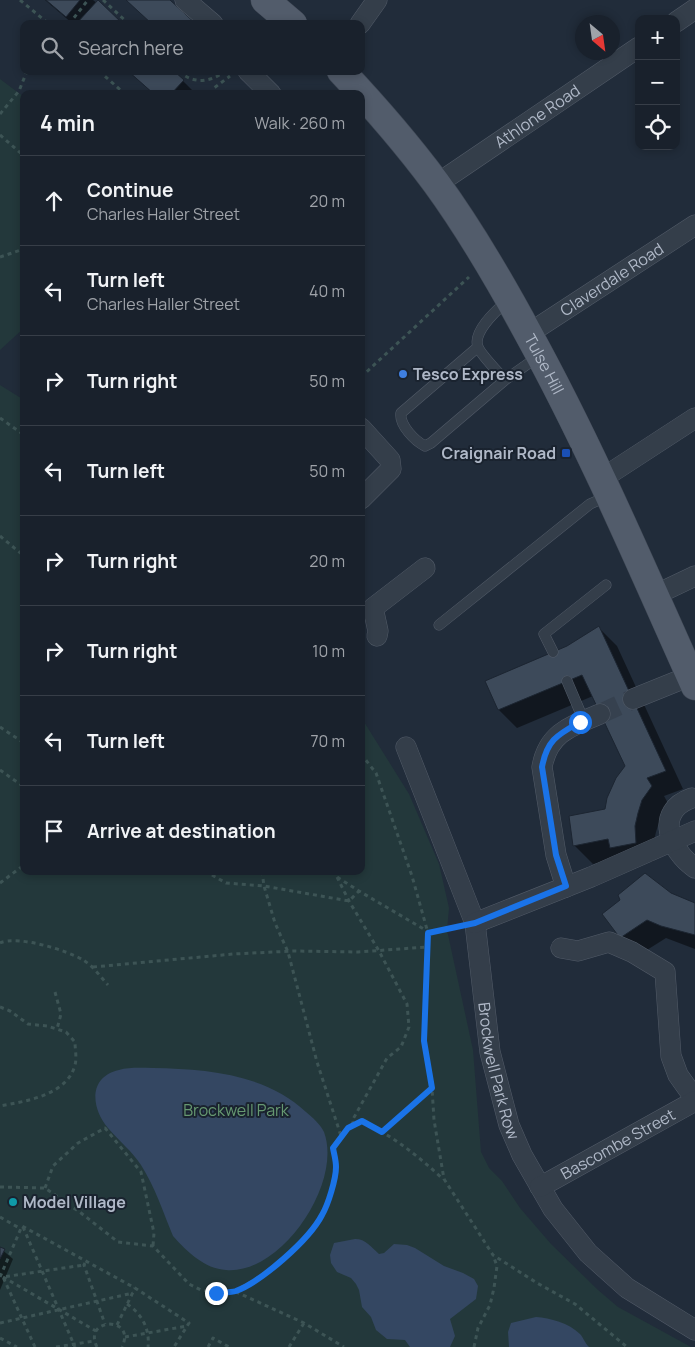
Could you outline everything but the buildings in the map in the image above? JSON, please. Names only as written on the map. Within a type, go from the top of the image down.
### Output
[{"type":"main road","points":[[265,0],[288,20]]},
{"type":"main road","name":"Tulse Hill","points":[[344,75],[356,90]]},
{"type":"main road","name":"Tulse Hill","points":[[365,101],[388,122],[437,184],[510,299],[572,417],[693,681]]},
{"type":"street","points":[[185,0],[208,20]]},
{"type":"street","points":[[363,20],[377,0]]},
{"type":"street","points":[[680,19],[695,9]]},
{"type":"street","name":"Athlone Road","points":[[437,184],[635,50]]},
{"type":"street","points":[[252,75],[267,90]]},
{"type":"street","name":"Claverdale Road","points":[[534,344],[695,225]]},
{"type":"street","points":[[604,486],[612,472],[695,418]]},
{"type":"street","points":[[365,432],[390,460],[391,469],[365,495]]},
{"type":"street","points":[[377,636],[378,631],[367,601],[425,568]]},
{"type":"street","points":[[655,595],[695,576]]},
{"type":"street","points":[[633,699],[693,681]]},
{"type":"street","points":[[566,886],[556,855],[542,767],[544,753],[557,735],[592,718]]},
{"type":"street","name":"Brockwell Park Row","points":[[406,747],[475,923],[490,1052],[509,1125],[522,1155],[553,1208],[588,1253],[627,1288],[695,1330]]},
{"type":"street","points":[[692,798],[684,800],[676,806],[670,814],[668,829],[678,852],[695,868]]},
{"type":"street","points":[[475,923],[673,842],[695,831]]},
{"type":"street","points":[[561,948],[578,951],[609,942],[632,952],[666,972],[671,1056],[678,1075],[695,1100]]},
{"type":"street","name":"Bascombe Street","points":[[540,1187],[695,1100]]},
{"type":"lane","points":[[505,380],[478,347],[477,337],[490,317],[510,299]]},
{"type":"lane","points":[[478,347],[401,413],[400,418],[405,427],[420,444],[425,446],[431,443],[505,380],[534,344]]},
{"type":"lane","points":[[439,625],[590,504],[604,486]]},
{"type":"lane","points":[[553,652],[544,634],[606,585]]},
{"type":"lane","points":[[567,681],[592,718]]},
{"type":"path","points":[[20,0],[44,20]]},
{"type":"path","points":[[72,20],[88,0]]},
{"type":"path","points":[[104,0],[125,20]]},
{"type":"path","points":[[0,114],[19,91],[25,75]]},
{"type":"path","points":[[104,75],[121,90]]},
{"type":"path","points":[[185,75],[188,78],[202,81],[219,75]]},
{"type":"path","points":[[213,90],[231,75]]},
{"type":"path","points":[[0,136],[20,153]]},
{"type":"path","points":[[0,257],[20,250]]},
{"type":"path","points":[[365,372],[474,273],[488,263]]},
{"type":"path","points":[[0,418],[20,432]]},
{"type":"path","points":[[0,536],[20,553]]},
{"type":"path","points":[[0,727],[20,740]]},
{"type":"path","points":[[365,759],[376,773],[412,876],[427,932],[424,1041],[444,1180]]},
{"type":"path","points":[[0,770],[20,784]]},
{"type":"path","points":[[0,883],[20,868]]},
{"type":"path","points":[[212,875],[226,883],[264,886],[349,901]]},
{"type":"path","points":[[263,875],[275,923],[288,952],[317,1062],[341,1137]]},
{"type":"path","points":[[338,877],[427,932],[475,923]]},
{"type":"path","points":[[338,877],[349,901],[379,951],[407,1004],[409,1028],[401,1047],[387,1058],[352,1121],[354,1125]]},
{"type":"path","points":[[349,901],[359,891]]},
{"type":"path","points":[[0,943],[5,941],[32,941],[82,959],[93,967],[108,985]]},
{"type":"path","points":[[93,967],[233,954],[379,951],[427,948]]},
{"type":"path","points":[[55,992],[61,1014],[57,1029]]},
{"type":"path","points":[[0,1007],[10,1011],[28,1024],[47,1026],[66,1032],[75,1042],[75,1064],[68,1081],[55,1090],[25,1102],[0,1106]]},
{"type":"path","points":[[382,1132],[432,1088]]},
{"type":"path","points":[[0,1187],[45,1188],[118,1242],[153,1246],[189,1284],[201,1290],[216,1293],[234,1291],[253,1282],[291,1252],[322,1215],[331,1191],[336,1168],[333,1148],[348,1128],[362,1121],[412,1151],[444,1180],[493,1255],[497,1266],[494,1288],[490,1305],[478,1328],[474,1347]]},
{"type":"path","points":[[45,1188],[53,1166],[78,1143],[105,1128],[141,1172],[154,1233],[153,1246]]},
{"type":"path","points":[[0,1217],[87,1261],[135,1288],[189,1323],[174,1347]]},
{"type":"path","points":[[22,1227],[75,1346]]},
{"type":"path","points":[[22,1227],[1,1276],[35,1347]]},
{"type":"path","points":[[493,1255],[537,1283],[576,1304],[626,1347]]},
{"type":"path","points":[[1,1276],[84,1265],[87,1261]]},
{"type":"path","points":[[84,1265],[105,1324]]},
{"type":"path","points":[[1,1276],[96,1331]]},
{"type":"path","points":[[117,1325],[135,1288]]},
{"type":"path","points":[[234,1291],[304,1323],[344,1347]]},
{"type":"path","points":[[0,1322],[133,1293]]},
{"type":"path","points":[[127,1304],[133,1307],[143,1319],[148,1333],[148,1347]]},
{"type":"path","points":[[290,1347],[304,1323]]},
{"type":"path","points":[[96,1347],[94,1341],[96,1331],[105,1324],[117,1325],[122,1330],[124,1337],[122,1347]]},
{"type":"path","points":[[124,1337],[187,1326]]},
{"type":"path","points":[[0,1338],[17,1347]]},
{"type":"path","points":[[208,1347],[213,1338],[229,1347]]},
{"type":"path","points":[[56,1347],[75,1346],[94,1341]]},
{"type":"green space","points":[[0,79],[20,94],[20,332],[0,350]]},
{"type":"green space","name":"Brockwell Park","points":[[0,385],[20,398],[20,875],[365,875],[365,723],[409,794],[439,864],[449,908],[447,930],[473,1050],[481,1152],[489,1168],[502,1181],[520,1208],[551,1244],[598,1290],[618,1307],[691,1347],[0,1347]]},
{"type":"water","points":[[153,1068],[214,1072],[234,1076],[273,1089],[290,1099],[314,1119],[324,1132],[327,1153],[324,1176],[316,1199],[303,1222],[286,1242],[267,1258],[247,1268],[226,1270],[203,1263],[184,1248],[173,1236],[155,1191],[141,1165],[102,1120],[96,1103],[96,1094],[97,1086],[102,1079],[109,1074],[123,1069]]},
{"type":"water","points":[[355,1239],[365,1242],[379,1254],[384,1253],[394,1244],[407,1245],[444,1266],[474,1279],[478,1286],[476,1299],[450,1319],[455,1336],[450,1347],[410,1347],[405,1340],[387,1339],[376,1330],[371,1317],[362,1307],[356,1284],[351,1278],[337,1272],[331,1263],[330,1255],[334,1243]]},
{"type":"water","points":[[536,1317],[553,1320],[576,1330],[589,1347],[509,1347],[508,1332],[511,1323]]},
{"type":"tunnel","points":[[600,714],[633,699]]},
{"type":"place","name":"Tesco Express","points":[[403,374]]},
{"type":"place","name":"Craignair Road","points":[[566,453]]},
{"type":"place","name":"Model Village","points":[[13,1202]]},
{"type":"route","points":[[216,1293],[234,1291],[253,1282],[291,1252],[306,1236],[322,1215],[331,1191],[336,1168],[333,1148],[348,1128],[362,1121],[382,1132],[432,1088],[424,1041],[428,933],[475,923],[566,886],[556,855],[542,767],[544,753],[557,735],[580,722]]}]
